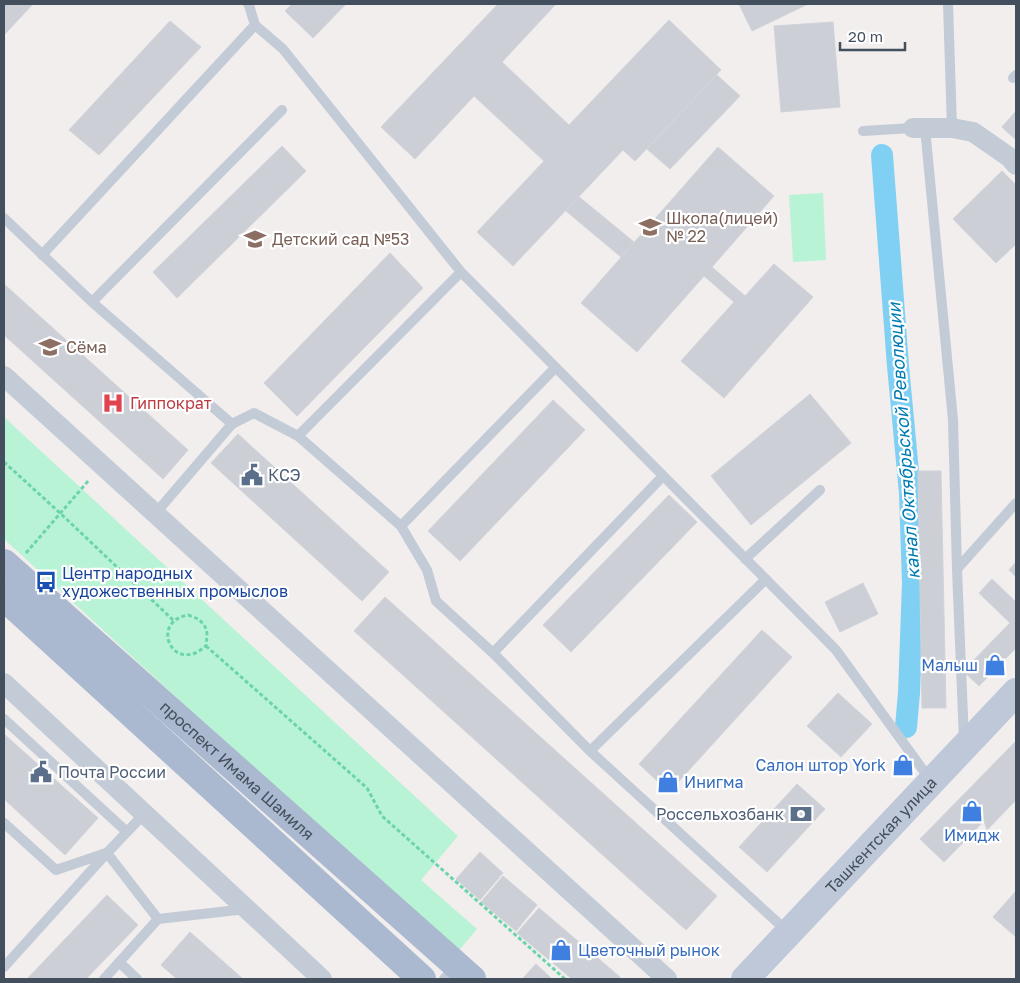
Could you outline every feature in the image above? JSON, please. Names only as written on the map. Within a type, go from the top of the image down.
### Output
[{"type":"main road","name":"проспект Имама Шамиля","points":[[13,560],[457,975]]},
{"type":"main road","name":"проспект Имама Шамиля","points":[[4,598],[422,979]]},
{"type":"street","points":[[919,128],[952,128],[973,132],[1016,165]]},
{"type":"street","points":[[4,376],[666,979]]},
{"type":"street","points":[[4,683],[322,979]]},
{"type":"street","name":"Ташкентская улица","points":[[745,979],[1016,692]]},
{"type":"lane","points":[[249,4],[256,25],[283,49],[461,272],[836,650],[932,782]]},
{"type":"lane","points":[[948,4],[952,128]]},
{"type":"lane","points":[[42,255],[256,25]]},
{"type":"lane","points":[[92,302],[282,110]]},
{"type":"lane","points":[[863,130],[919,128],[953,420],[956,569],[964,747]]},
{"type":"lane","points":[[4,218],[92,302],[232,424]]},
{"type":"lane","points":[[298,436],[461,272]]},
{"type":"lane","points":[[401,526],[555,368]]},
{"type":"lane","points":[[156,514],[232,424],[254,413],[298,436],[401,526],[427,570],[436,601],[493,653],[590,751],[789,933]]},
{"type":"lane","points":[[493,653],[664,476]]},
{"type":"lane","points":[[745,559],[820,490]]},
{"type":"lane","points":[[956,569],[1016,503]]},
{"type":"lane","points":[[590,751],[766,579]]},
{"type":"lane","points":[[4,719],[127,832]]},
{"type":"lane","points":[[4,967],[144,814]]},
{"type":"lane","points":[[4,823],[56,870],[107,853]]},
{"type":"lane","points":[[107,853],[158,919]]},
{"type":"lane","points":[[104,979],[158,919],[247,909]]},
{"type":"lane","points":[[119,962],[137,979]]},
{"type":"path","points":[[4,462],[174,621]]},
{"type":"path","points":[[13,560],[60,513],[101,465]]},
{"type":"path","points":[[180,616],[196,617],[206,628],[206,646],[194,654],[186,655],[179,653],[168,642],[167,634],[169,627],[180,616]]},
{"type":"path","points":[[206,646],[367,788],[382,816],[565,979]]},
{"type":"green space","points":[[823,193],[826,260],[793,262],[789,195]]},
{"type":"green space","points":[[4,417],[458,836],[421,880],[477,929],[456,954],[4,539]]},
{"type":"building","points":[[4,4],[33,4],[4,35]]},
{"type":"building","points":[[292,4],[346,4],[313,38],[285,11]]},
{"type":"building","points":[[498,4],[556,4],[502,62],[569,125],[669,20],[721,70],[635,161],[623,150],[513,266],[477,232],[544,161],[474,96],[415,159],[381,127]]},
{"type":"building","points":[[739,4],[808,4],[752,31]]},
{"type":"building","points":[[170,21],[201,47],[99,155],[69,130]]},
{"type":"building","points":[[833,22],[840,107],[781,112],[774,26]]},
{"type":"building","points":[[717,75],[740,96],[670,169],[647,149]]},
{"type":"building","points":[[1016,111],[1016,140],[1002,127]]},
{"type":"building","points":[[282,146],[306,171],[177,298],[153,272]]},
{"type":"building","points":[[718,147],[774,196],[712,267],[745,296],[774,264],[813,297],[724,398],[681,361],[734,302],[704,276],[637,352],[581,303]]},
{"type":"building","points":[[1002,171],[1016,185],[1016,244],[996,263],[953,219]]},
{"type":"building","points":[[578,196],[634,242],[621,257],[566,211]]},
{"type":"building","points":[[390,253],[423,288],[297,416],[264,383]]},
{"type":"building","points":[[4,284],[188,450],[163,479],[4,335]]},
{"type":"building","points":[[810,394],[851,443],[751,525],[711,476]]},
{"type":"building","points":[[553,400],[585,430],[460,561],[428,531]]},
{"type":"building","points":[[238,434],[389,572],[362,601],[211,463]]},
{"type":"building","points":[[918,471],[941,471],[946,708],[922,708]]},
{"type":"building","points":[[669,495],[697,522],[571,652],[543,625]]},
{"type":"building","points":[[1016,562],[1016,577],[1009,570]]},
{"type":"building","points":[[992,579],[1016,602],[1016,648],[979,686],[963,671],[1010,623],[979,593]]},
{"type":"building","points":[[863,583],[878,614],[840,632],[825,602]]},
{"type":"building","points":[[385,597],[717,896],[686,930],[354,631]]},
{"type":"building","points":[[762,630],[792,657],[669,792],[639,764]]},
{"type":"building","points":[[838,693],[872,724],[841,757],[807,726]]},
{"type":"building","points":[[4,734],[98,818],[65,855],[4,799]]},
{"type":"building","points":[[1016,741],[1016,800],[987,830],[984,821],[944,862],[920,839]]},
{"type":"building","points":[[797,784],[825,809],[767,872],[739,847]]},
{"type":"building","points":[[480,852],[503,873],[480,900],[456,879]]},
{"type":"building","points":[[503,876],[537,905],[516,931],[481,902]]},
{"type":"building","points":[[1016,891],[1016,937],[993,917]]},
{"type":"building","points":[[107,895],[138,925],[86,979],[27,979]]},
{"type":"building","points":[[539,908],[620,977],[619,979],[572,979],[517,933]]},
{"type":"building","points":[[190,932],[243,979],[177,979],[161,965]]},
{"type":"building","points":[[536,964],[552,979],[523,978]]},
{"type":"waterway","name":"канал Октябрьской Революции","points":[[882,155],[910,493],[913,583],[906,727]]},
{"type":"place","name":"Школа(лицей) № 22","points":[[650,227]]},
{"type":"place","name":"Детский сад №53","points":[[255,239]]},
{"type":"place","name":"Сёма","points":[[50,347]]},
{"type":"place","name":"Гиппократ","points":[[113,403]]},
{"type":"place","name":"КСЭ","points":[[252,475]]},
{"type":"place","name":"Центр народных художественных промыслов","points":[[46,582]]},
{"type":"place","name":"Малыш","points":[[995,665]]},
{"type":"place","name":"Салон штор York","points":[[903,765]]},
{"type":"place","name":"Почта России","points":[[41,772]]},
{"type":"place","name":"Инигма","points":[[668,782]]},
{"type":"place","name":"Имидж","points":[[972,811]]},
{"type":"place","name":"Россельхозбанк","points":[[801,814]]},
{"type":"place","name":"Цветочный рынок","points":[[561,950]]}]
